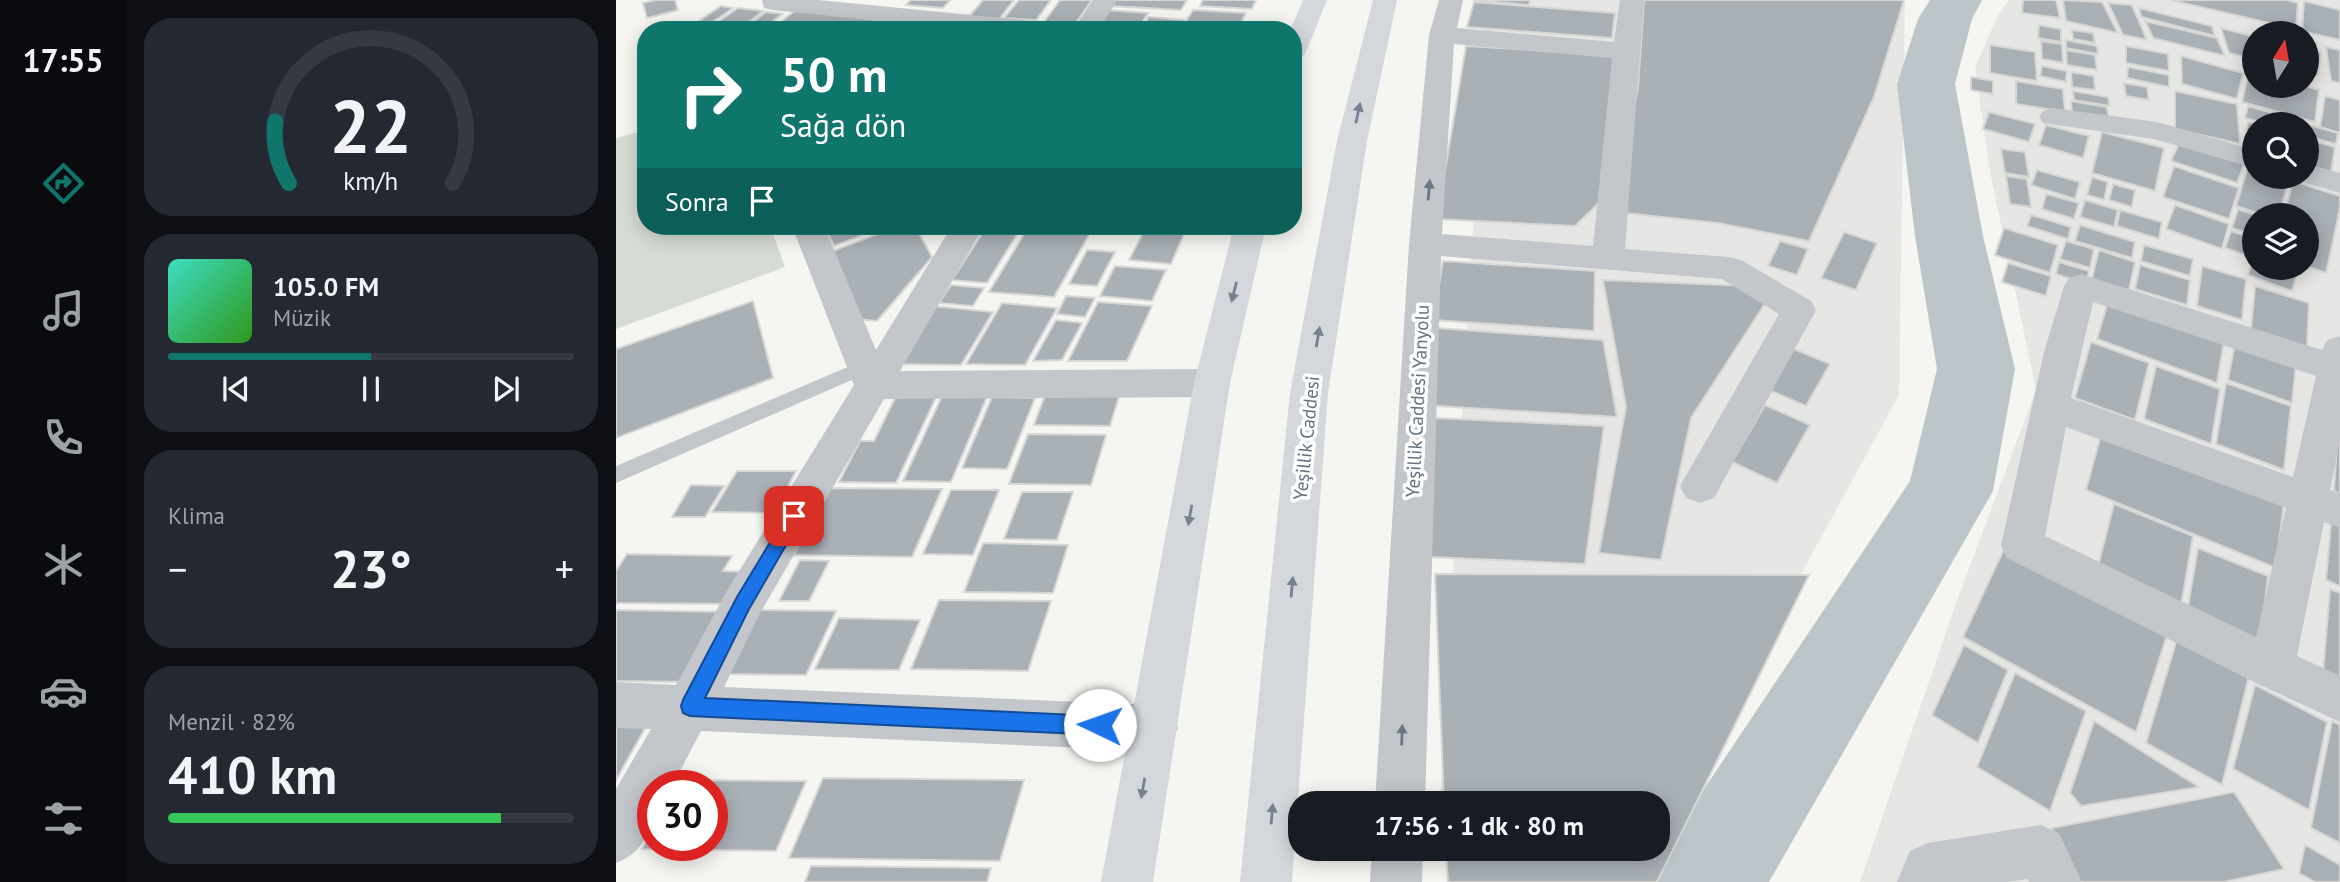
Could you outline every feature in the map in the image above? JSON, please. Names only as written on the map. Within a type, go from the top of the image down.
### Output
[{"type":"highway","points":[[1302,31],[1315,0]]},
{"type":"highway","name":"Yeşillik Caddesi","points":[[1266,882],[1309,393],[1352,141],[1385,0]]},
{"type":"highway","points":[[1127,882],[1212,383],[1248,235]]},
{"type":"street","points":[[774,0],[773,3],[956,21]]},
{"type":"street","points":[[1092,21],[1105,0]]},
{"type":"street","points":[[1608,259],[1632,0]]},
{"type":"street","points":[[1446,17],[1626,51]]},
{"type":"street","name":"Yeşillik Caddesi Yanyolu","points":[[1400,791],[1425,244],[1446,17]]},
{"type":"street","points":[[2053,117],[2157,131],[2242,156]]},
{"type":"street","points":[[2319,177],[2340,183]]},
{"type":"street","points":[[812,235],[868,376]]},
{"type":"street","points":[[616,838],[868,376],[962,235]]},
{"type":"street","points":[[1425,244],[1729,268],[1799,310],[1700,486]]},
{"type":"street","points":[[2272,668],[2323,504],[2339,363],[2081,286],[2063,352],[2022,545],[2272,668],[2340,700]]},
{"type":"street","points":[[868,376],[1212,383]]},
{"type":"street","points":[[2053,407],[2323,504]]},
{"type":"street","points":[[616,705],[690,706],[1154,728]]},
{"type":"street","points":[[1923,882],[1928,869],[2040,851],[2056,882]]},
{"type":"street","points":[[1396,882],[1397,861]]},
{"type":"lane","points":[[616,475],[868,376]]},
{"type":"shaded area","points":[[1486,0],[1905,0],[1899,395],[1670,813],[1670,791],[1441,791]]},
{"type":"shaded area","points":[[2009,0],[2340,0],[2340,882],[1860,882],[1956,603],[2036,390],[1990,172],[1975,68],[1997,17]]},
{"type":"shaded area","points":[[637,132],[637,235],[773,235],[785,267],[616,329],[616,138]]},
{"type":"building","points":[[675,0],[678,10],[647,18],[643,3]]},
{"type":"building","points":[[911,0],[950,0],[943,8],[906,5]]},
{"type":"building","points":[[983,0],[1014,0],[999,19],[969,17]]},
{"type":"building","points":[[1019,0],[1051,0],[1036,20],[1004,18]]},
{"type":"building","points":[[1060,0],[1092,0],[1077,21],[1045,21]]},
{"type":"building","points":[[1114,0],[1187,0],[1181,10],[1110,6]]},
{"type":"building","points":[[1203,0],[1256,0],[1252,9],[1200,6]]},
{"type":"building","points":[[1473,0],[1530,0],[1529,5]]},
{"type":"building","points":[[1644,0],[1904,0],[1874,97],[1809,241],[1718,223],[1615,212],[1638,87]]},
{"type":"building","points":[[2023,0],[2056,0],[2060,18],[2022,13]]},
{"type":"building","points":[[2063,0],[2102,2],[2118,33],[2066,21]]},
{"type":"building","points":[[2170,0],[2287,0],[2298,3],[2297,21],[2261,21]]},
{"type":"building","points":[[2304,1],[2340,10],[2340,40],[2319,35],[2319,21],[2303,21]]},
{"type":"building","points":[[1474,2],[1615,13],[1612,38],[1467,27]]},
{"type":"building","points":[[2108,3],[2132,5],[2147,40],[2123,35]]},
{"type":"building","points":[[721,6],[733,8],[714,21],[699,21]]},
{"type":"building","points":[[738,8],[763,11],[750,21],[720,21]]},
{"type":"building","points":[[798,8],[881,16],[876,21],[782,21]]},
{"type":"building","points":[[2139,8],[2212,26],[2215,36],[2141,17]]},
{"type":"building","points":[[1105,10],[1148,13],[1143,21],[1098,21]]},
{"type":"building","points":[[1193,10],[1246,13],[1242,21],[1186,21]]},
{"type":"building","points":[[766,12],[782,14],[773,21],[754,21]]},
{"type":"building","points":[[1149,17],[1184,20],[1183,21],[1147,21]]},
{"type":"building","points":[[2145,21],[2217,38],[2225,56],[2153,38]]},
{"type":"building","points":[[2039,25],[2061,29],[2061,42],[2038,38]]},
{"type":"building","points":[[2221,28],[2242,33],[2242,56],[2229,53]]},
{"type":"building","points":[[2072,30],[2093,33],[2095,43],[2073,39]]},
{"type":"building","points":[[2066,40],[2097,46],[2098,54],[2066,48]]},
{"type":"building","points":[[2041,41],[2062,44],[2063,63],[2042,59]]},
{"type":"building","points":[[1990,45],[2035,52],[2037,81],[1990,73]]},
{"type":"building","points":[[1466,46],[1616,55],[1606,196],[1575,226],[1437,219]]},
{"type":"building","points":[[2126,46],[2168,54],[2169,71],[2126,63]]},
{"type":"building","points":[[2326,47],[2340,50],[2340,83],[2331,81]]},
{"type":"building","points":[[2066,50],[2095,55],[2097,70],[2067,65]]},
{"type":"building","points":[[2181,56],[2242,73],[2237,99],[2182,84]]},
{"type":"building","points":[[2042,66],[2067,71],[2066,82],[2040,76]]},
{"type":"building","points":[[2128,67],[2169,75],[2169,87],[2127,78]]},
{"type":"building","points":[[2071,72],[2094,76],[2095,90],[2072,87]]},
{"type":"building","points":[[1971,77],[1993,81],[1993,94],[1971,90]]},
{"type":"building","points":[[2016,81],[2063,89],[2065,112],[2016,104]]},
{"type":"building","points":[[2124,83],[2147,87],[2149,100],[2126,96]]},
{"type":"building","points":[[2073,91],[2108,97],[2110,106],[2074,100]]},
{"type":"building","points":[[2175,91],[2237,104],[2240,144],[2175,129]]},
{"type":"building","points":[[2325,96],[2340,100],[2340,133],[2320,127]]},
{"type":"building","points":[[2243,98],[2318,98],[2316,112],[2278,112],[2242,102]]},
{"type":"building","points":[[2071,101],[2107,107],[2109,120],[2072,114]]},
{"type":"building","points":[[2248,106],[2268,112],[2246,112]]},
{"type":"building","points":[[1989,112],[2035,124],[2029,142],[1983,129]]},
{"type":"building","points":[[2046,125],[2089,136],[2083,158],[2039,145]]},
{"type":"building","points":[[2319,128],[2338,133],[2336,144],[2319,139]]},
{"type":"building","points":[[2102,132],[2164,148],[2155,191],[2092,173]]},
{"type":"building","points":[[2179,143],[2242,163],[2242,169],[2237,183],[2171,161]]},
{"type":"building","points":[[2319,143],[2335,147],[2331,172],[2319,169]]},
{"type":"building","points":[[2001,149],[2025,152],[2029,177],[2005,173]]},
{"type":"building","points":[[2174,166],[2239,188],[2229,219],[2163,197]]},
{"type":"building","points":[[2037,170],[2080,182],[2075,199],[2031,185]]},
{"type":"building","points":[[2006,176],[2027,179],[2031,207],[2010,204]]},
{"type":"building","points":[[2092,177],[2108,182],[2104,200],[2087,195]]},
{"type":"building","points":[[2113,184],[2135,190],[2132,207],[2109,200]]},
{"type":"building","points":[[2242,186],[2242,189],[2286,189],[2282,203],[2242,203],[2242,208],[2236,206]]},
{"type":"building","points":[[2291,189],[2318,189],[2340,196],[2340,208],[2326,273],[2319,271],[2319,203],[2287,203]]},
{"type":"building","points":[[2046,194],[2079,203],[2074,219],[2042,209]]},
{"type":"building","points":[[2085,200],[2118,210],[2114,227],[2080,217]]},
{"type":"building","points":[[2175,205],[2229,224],[2222,249],[2166,229]]},
{"type":"building","points":[[2238,209],[2242,210],[2242,231],[2232,228]]},
{"type":"building","points":[[2120,210],[2162,222],[2159,239],[2117,226]]},
{"type":"building","points":[[2031,215],[2071,227],[2068,239],[2027,226]]},
{"type":"building","points":[[2080,225],[2135,242],[2132,258],[2075,241]]},
{"type":"building","points":[[2004,228],[2058,245],[2050,273],[1995,255]]},
{"type":"building","points":[[2231,231],[2242,235],[2242,254],[2225,248]]},
{"type":"building","points":[[1844,232],[1877,243],[1856,290],[1821,278]]},
{"type":"building","points":[[828,235],[863,235],[834,246]]},
{"type":"building","points":[[875,235],[920,235],[932,257],[877,321],[855,319],[830,252]]},
{"type":"building","points":[[981,235],[1016,235],[987,283],[952,280]]},
{"type":"building","points":[[1024,235],[1089,235],[1054,297],[989,292]]},
{"type":"building","points":[[1142,235],[1184,235],[1171,264],[1129,260]]},
{"type":"building","points":[[1780,241],[1808,249],[1797,275],[1768,266]]},
{"type":"building","points":[[2066,241],[2094,249],[2090,268],[2060,259]]},
{"type":"building","points":[[2144,245],[2193,259],[2190,276],[2141,261]]},
{"type":"building","points":[[1087,250],[1115,252],[1097,286],[1069,284]]},
{"type":"building","points":[[2099,250],[2135,262],[2128,295],[2091,282]]},
{"type":"building","points":[[1443,261],[1595,271],[1594,331],[1433,320]]},
{"type":"building","points":[[2059,262],[2089,271],[2086,284],[2056,274]]},
{"type":"building","points":[[2008,263],[2051,276],[2046,296],[2002,282]]},
{"type":"building","points":[[2140,265],[2190,280],[2187,305],[2135,289]]},
{"type":"building","points":[[1115,266],[1166,270],[1152,301],[1100,296]]},
{"type":"building","points":[[2202,266],[2246,280],[2242,320],[2197,306]]},
{"type":"building","points":[[1603,280],[1750,286],[1766,302],[1691,418],[1661,560],[1599,553],[1626,407]]},
{"type":"building","points":[[2262,280],[2295,280],[2292,291]]},
{"type":"building","points":[[951,285],[984,288],[973,306],[939,303]]},
{"type":"building","points":[[2255,286],[2309,303],[2307,347],[2251,329]]},
{"type":"building","points":[[1066,296],[1095,298],[1085,317],[1057,314]]},
{"type":"building","points":[[753,301],[773,378],[616,438],[616,349]]},
{"type":"building","points":[[1098,302],[1152,306],[1127,361],[1068,361]]},
{"type":"building","points":[[2108,302],[2224,342],[2217,383],[2097,339]]},
{"type":"building","points":[[1002,303],[1057,308],[1025,365],[966,364]]},
{"type":"building","points":[[933,306],[993,312],[961,365],[895,364]]},
{"type":"building","points":[[1056,320],[1082,323],[1062,360],[1033,361]]},
{"type":"building","points":[[1435,328],[1603,340],[1617,417],[1422,405]]},
{"type":"building","points":[[2091,342],[2149,363],[2135,420],[2075,398]]},
{"type":"building","points":[[2235,343],[2296,364],[2292,403],[2228,380]]},
{"type":"building","points":[[1794,349],[1830,364],[1806,406],[1769,390]]},
{"type":"building","points":[[2156,366],[2220,389],[2211,444],[2144,419]]},
{"type":"building","points":[[2226,383],[2291,406],[2284,470],[2216,444]]},
{"type":"building","points":[[1047,390],[1121,390],[1110,426],[1034,425]]},
{"type":"building","points":[[898,392],[938,393],[896,483],[839,482],[860,441],[874,441]]},
{"type":"building","points":[[942,396],[987,397],[951,482],[903,481]]},
{"type":"building","points":[[992,397],[1035,398],[1007,469],[962,468]]},
{"type":"building","points":[[1765,405],[1810,425],[1777,483],[1732,462]]},
{"type":"building","points":[[1434,418],[1604,426],[1585,564],[1429,557]]},
{"type":"building","points":[[2338,427],[2340,428],[2340,494],[2334,491]]},
{"type":"building","points":[[2102,431],[2284,502],[2276,568],[2086,490]]},
{"type":"building","points":[[1028,434],[1106,435],[1091,485],[1009,484]]},
{"type":"building","points":[[737,471],[796,471],[774,513],[712,512]]},
{"type":"building","points":[[691,485],[724,486],[705,517],[672,517]]},
{"type":"building","points":[[828,488],[942,489],[912,557],[794,555]]},
{"type":"building","points":[[951,490],[999,490],[973,555],[923,554]]},
{"type":"building","points":[[1022,492],[1073,492],[1057,540],[1004,539]]},
{"type":"building","points":[[2114,504],[2193,536],[2181,606],[2097,570]]},
{"type":"building","points":[[2331,523],[2340,526],[2340,586],[2326,580]]},
{"type":"building","points":[[983,543],[1068,545],[1053,593],[964,592]]},
{"type":"building","points":[[2198,548],[2268,576],[2260,643],[2187,612]]},
{"type":"building","points":[[2004,549],[2168,632],[2136,732],[1963,637]]},
{"type":"building","points":[[627,554],[732,556],[723,571],[749,572],[731,604],[616,603],[616,571]]},
{"type":"building","points":[[800,560],[829,561],[809,601],[779,601]]},
{"type":"building","points":[[1435,574],[1809,575],[1670,856],[1670,791],[1444,791]]},
{"type":"building","points":[[2330,589],[2340,593],[2340,680],[2323,673]]},
{"type":"building","points":[[939,600],[1051,601],[1028,671],[911,669]]},
{"type":"building","points":[[616,610],[727,612],[689,682],[616,681]]},
{"type":"building","points":[[755,610],[836,611],[806,675],[721,674]]},
{"type":"building","points":[[839,618],[920,620],[899,670],[815,669]]},
{"type":"building","points":[[2177,639],[2249,676],[2222,785],[2146,743]]},
{"type":"building","points":[[1964,645],[2008,670],[1978,743],[1932,715]]},
{"type":"building","points":[[2015,673],[2086,711],[2050,811],[1977,767]]},
{"type":"building","points":[[2255,685],[2327,722],[2309,810],[2233,769]]},
{"type":"building","points":[[2094,721],[2199,787],[2081,806],[2070,793]]},
{"type":"building","points":[[2332,721],[2340,725],[2340,843],[2311,828]]},
{"type":"building","points":[[616,722],[648,723],[616,780]]},
{"type":"building","points":[[823,778],[1024,780],[1000,861],[789,858]]},
{"type":"building","points":[[728,780],[806,781],[776,851],[728,850]]},
{"type":"building","points":[[2234,792],[2284,869],[2224,882],[2080,882],[2052,828]]},
{"type":"building","points":[[2305,845],[2340,865],[2340,882],[2315,882],[2299,873]]},
{"type":"building","points":[[1447,861],[1667,861],[1657,882],[1448,882]]},
{"type":"building","points":[[811,866],[991,868],[987,882],[805,882]]},
{"type":"waterway","points":[[1707,882],[1950,491],[1976,369],[1949,236],[1926,84],[1945,19],[1956,0]]},
{"type":"route","points":[[794,516],[743,603],[690,706],[1100,725]]}]
